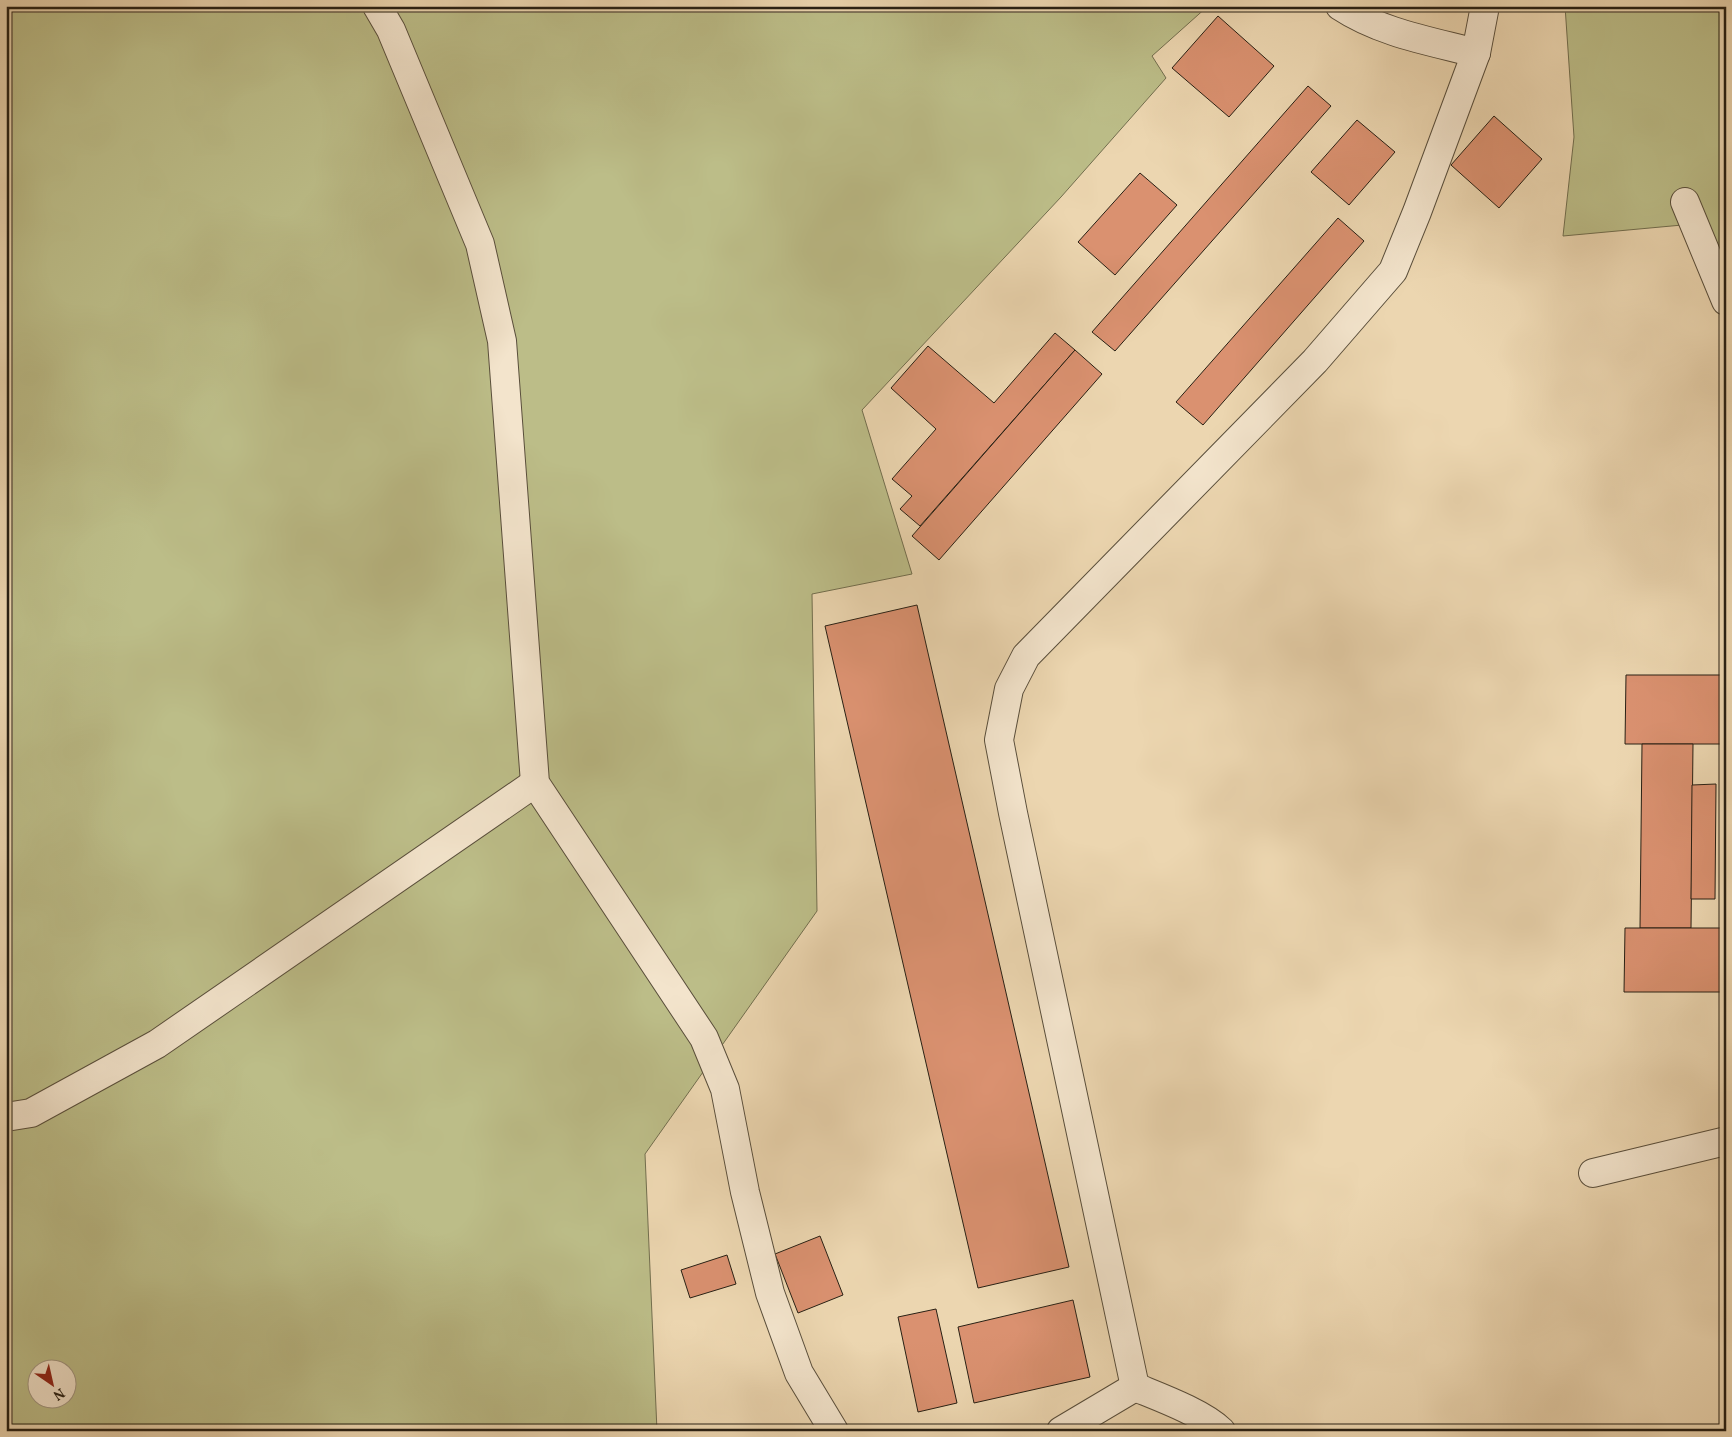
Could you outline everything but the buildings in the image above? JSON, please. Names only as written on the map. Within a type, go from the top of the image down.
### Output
[{"type":"street","points":[[377,6],[391,30],[480,244],[502,341],[535,783],[704,1038],[725,1089],[744,1192],[770,1293],[799,1373],[834,1431]]},
{"type":"street","points":[[1340,6],[1354,16],[1379,27],[1476,53]]},
{"type":"street","points":[[1135,1388],[1013,813],[1000,740],[1009,689],[1026,656],[1315,361],[1393,271],[1476,53],[1486,6]]},
{"type":"street","points":[[1685,202],[1726,301]]},
{"type":"street","points":[[6,1117],[32,1113],[157,1044],[535,783]]},
{"type":"street","points":[[1593,1173],[1726,1141]]},
{"type":"street","points":[[1061,1431],[1135,1388]]},
{"type":"street","points":[[1135,1388],[1172,1403],[1221,1431]]},
{"type":"green space","points":[[6,6],[1208,6],[1152,56],[1166,78],[1061,197],[862,410],[912,574],[812,594],[817,911],[645,1154],[657,1431],[32,1431],[6,1427]]},
{"type":"green space","points":[[1565,6],[1726,6],[1726,265],[1704,223],[1563,236],[1574,137]]}]
